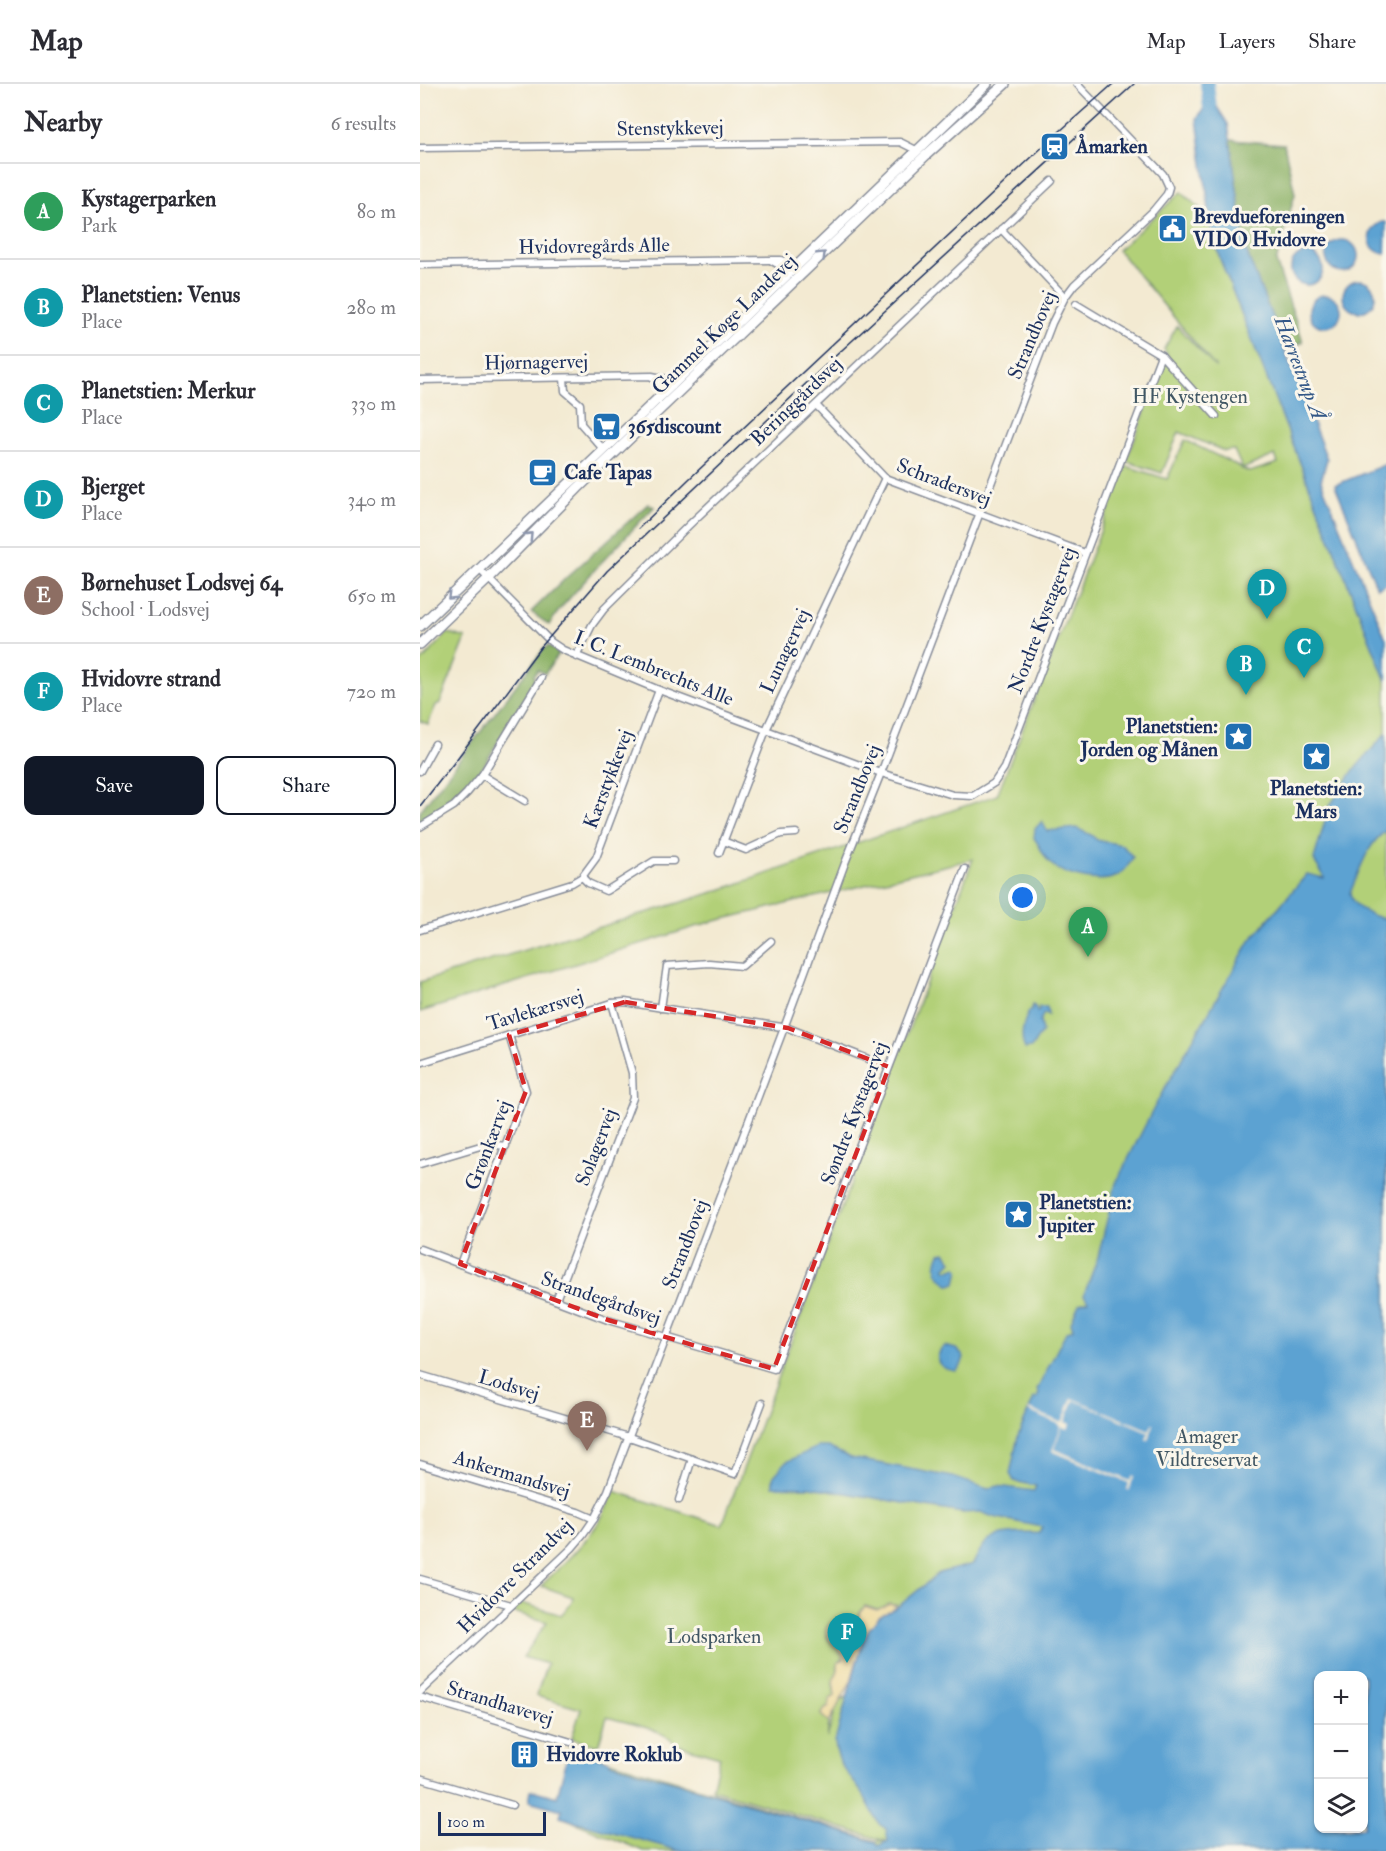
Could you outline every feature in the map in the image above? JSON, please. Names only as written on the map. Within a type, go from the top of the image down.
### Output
[{"type":"main road","name":"Gammel Køge Landevej","points":[[420,626],[987,84]]},
{"type":"main road","name":"Gammel Køge Landevej","points":[[420,644],[578,488],[926,155],[1005,84]]},
{"type":"street","name":"Strandbovej","points":[[628,1437],[1052,323],[1074,285],[1153,211],[1167,194],[1169,187],[1163,174],[1077,84]]},
{"type":"street","name":"Stenstykkevej","points":[[420,148],[900,142],[918,151]]},
{"type":"street","name":"Beringgårdsvej","points":[[576,657],[592,625],[604,609],[1052,181]]},
{"type":"street","points":[[1001,229],[1065,297]]},
{"type":"street","points":[[768,260],[779,265],[784,277]]},
{"type":"street","name":"Hvidovregårds Alle","points":[[420,265],[781,260],[797,265]]},
{"type":"street","points":[[1076,304],[1161,355],[1216,416]]},
{"type":"street","name":"Nordre Kystagervej","points":[[881,773],[953,795],[973,796],[994,783],[1004,768],[1161,355]]},
{"type":"street","points":[[652,376],[658,381],[660,396]]},
{"type":"street","name":"Hjørnagervej","points":[[420,380],[652,376],[676,381]]},
{"type":"street","points":[[564,378],[565,391],[580,404],[581,424],[604,450]]},
{"type":"street","name":"Schradersvej","points":[[816,405],[885,478],[1085,553]]},
{"type":"street","name":"Lunagervej","points":[[719,853],[766,730],[885,478]]},
{"type":"street","name":"I. C. Lembrechts Alle","points":[[480,569],[551,642],[576,657],[881,773]]},
{"type":"street","points":[[420,827],[454,806],[482,775],[541,678]]},
{"type":"street","name":"Kærstykkevej","points":[[582,877],[597,858],[659,690]]},
{"type":"street","points":[[420,771],[435,744]]},
{"type":"street","points":[[482,775],[525,801]]},
{"type":"street","points":[[723,841],[746,850],[781,834],[796,832]]},
{"type":"street","points":[[420,930],[573,883],[582,877],[588,883],[606,891],[654,861],[673,861]]},
{"type":"street","name":"Søndre Kystagervej","points":[[774,1369],[965,869]]},
{"type":"street","points":[[660,1008],[667,966],[709,963],[742,966],[771,941]]},
{"type":"street","name":"Tavlekærsvej","points":[[420,1063],[612,1003],[625,1002],[784,1028],[890,1067]]},
{"type":"street","name":"Solagervej","points":[[556,1300],[633,1098],[632,1073],[612,1003]]},
{"type":"street","name":"Grønkærvej","points":[[460,1264],[526,1091],[509,1035]]},
{"type":"street","points":[[420,1164],[487,1144],[506,1146]]},
{"type":"street","name":"Strandegårdsvej","points":[[420,1249],[608,1320],[774,1369]]},
{"type":"street","name":"Lodsvej","points":[[420,1375],[628,1437],[735,1474],[762,1403]]},
{"type":"street","name":"Hvidovre Strandvej","points":[[420,1692],[583,1535],[608,1491],[628,1437]]},
{"type":"street","points":[[679,1500],[692,1459]]},
{"type":"street","name":"Ankermandsvej","points":[[420,1464],[567,1508],[594,1519]]},
{"type":"street","points":[[420,1579],[511,1605]]},
{"type":"street","name":"Strandhavevej","points":[[420,1697],[571,1742]]},
{"type":"street","points":[[420,1778],[512,1805]]},
{"type":"highlighted area","points":[[625,1002],[788,1028],[889,1067],[774,1369],[608,1320],[460,1264],[526,1091],[509,1035]]},
{"type":"green space","points":[[1230,140],[1284,144],[1295,194],[1276,262],[1303,342],[1285,350],[1245,248]]},
{"type":"green space","points":[[1181,192],[1205,213],[1220,259],[1386,681],[1386,1851],[643,1851],[562,1817],[564,1809],[529,1801],[532,1791],[591,1805],[558,1794],[566,1763],[581,1768],[569,1748],[605,1759],[605,1772],[607,1760],[876,1841],[886,1841],[712,1789],[720,1757],[675,1744],[664,1735],[644,1727],[607,1717],[598,1746],[574,1739],[572,1737],[581,1709],[536,1696],[547,1664],[523,1657],[547,1622],[513,1612],[522,1603],[561,1615],[571,1604],[573,1597],[541,1586],[572,1556],[593,1531],[614,1491],[722,1525],[973,859],[711,922],[420,1012],[420,982],[708,894],[997,795],[1126,466],[1167,479],[1185,440],[1242,468],[1234,450],[1224,451],[1179,432],[1162,473],[1126,461],[1167,354],[1164,349],[1177,326],[1216,368],[1118,250]],"holes":[[[1275,455],[1278,463],[1250,472],[1242,469]],[[1307,874],[1317,877],[1263,926],[1263,925]],[[773,1477],[962,1513],[811,1487],[773,1486]],[[943,1572],[862,1638],[852,1695],[838,1701],[827,1738],[829,1722],[821,1714],[835,1696],[833,1684],[838,1670],[837,1665],[844,1659],[826,1635],[843,1620],[856,1620],[865,1606],[877,1610],[899,1606]]]},
{"type":"green space","points":[[648,504],[654,507],[599,565],[549,625],[531,612],[568,576]]},
{"type":"green space","points":[[448,633],[466,638],[440,703],[436,705],[428,724],[420,721],[420,663]]},
{"type":"green space","points":[[548,646],[559,653],[545,674],[538,670],[534,675],[535,681],[477,777],[459,797],[420,823],[420,811]]},
{"type":"sand","points":[[889,1604],[899,1606],[879,1617],[857,1660],[851,1681],[829,1722],[821,1715],[829,1706],[830,1699],[835,1696],[833,1681],[838,1670],[838,1663],[844,1659],[826,1634],[826,1629],[830,1624],[839,1620],[855,1621],[865,1606],[877,1610]]},
{"type":"water","points":[[1217,107],[1228,124],[1245,248],[1327,459],[1321,481],[1386,639],[1386,681],[1220,259],[1211,224],[1197,119],[1204,108]]},
{"type":"water","points":[[1382,222],[1386,222],[1385,254],[1374,249],[1370,240],[1372,230]]},
{"type":"water","points":[[1342,240],[1353,245],[1358,256],[1353,267],[1342,272],[1331,267],[1326,256],[1331,245]]},
{"type":"water","points":[[1307,253],[1318,258],[1323,269],[1318,280],[1307,285],[1296,280],[1291,269],[1296,258]]},
{"type":"water","points":[[1359,280],[1370,285],[1375,296],[1370,307],[1359,312],[1348,307],[1343,296],[1348,285]]},
{"type":"water","points":[[1325,295],[1336,300],[1341,311],[1336,322],[1325,327],[1314,322],[1309,311],[1314,300]]},
{"type":"water","points":[[1386,464],[1386,584],[1377,588],[1335,485]]},
{"type":"water","name":"Amager Vildtreservat","points":[[1386,733],[1386,831],[1379,836],[1369,851],[1350,893],[1359,907],[1369,914],[1386,919],[1386,1851],[680,1851],[560,1817],[562,1810],[529,1801],[531,1790],[557,1797],[567,1758],[565,1757],[570,1748],[610,1761],[610,1763],[876,1842],[878,1846],[888,1841],[886,1829],[879,1824],[863,1794],[841,1765],[835,1742],[863,1641],[879,1617],[899,1606],[939,1573],[973,1564],[981,1548],[997,1537],[1039,1533],[1042,1527],[993,1517],[981,1512],[962,1513],[811,1487],[773,1486],[773,1477],[786,1462],[817,1447],[828,1447],[851,1458],[953,1477],[988,1489],[998,1486],[1034,1491],[1036,1486],[1014,1481],[1010,1474],[1018,1436],[1034,1398],[1037,1398],[1039,1393],[1037,1390],[1066,1332],[1073,1329],[1071,1322],[1079,1304],[1088,1301],[1084,1295],[1098,1257],[1116,1183],[1159,1098],[1250,941],[1307,874],[1324,878],[1314,859],[1329,807],[1353,771]]},
{"type":"water","points":[[1042,821],[1047,831],[1076,828],[1097,840],[1122,845],[1133,857],[1124,871],[1112,878],[1094,879],[1066,873],[1049,862],[1034,838],[1035,829]]},
{"type":"water","points":[[1033,1005],[1037,1012],[1039,1007],[1047,1007],[1048,1015],[1044,1013],[1040,1021],[1042,1033],[1034,1045],[1025,1049],[1022,1030]]},
{"type":"water","points":[[945,1252],[952,1261],[946,1269],[957,1267],[959,1270],[956,1283],[951,1285],[939,1276],[936,1268],[940,1253]]},
{"type":"water","points":[[944,1346],[956,1349],[964,1357],[961,1366],[956,1371],[939,1363],[938,1356]]},
{"type":"pier","points":[[1072,1398],[1149,1430],[1154,1424],[1148,1440],[1146,1439],[1149,1432],[1074,1400],[1065,1422],[1070,1424],[1068,1429],[1062,1427],[1054,1449],[1130,1481],[1133,1475],[1129,1490],[1127,1490],[1129,1483],[1052,1451],[1061,1427],[1059,1424],[1028,1411],[1029,1409],[1060,1422],[1063,1421]]},
{"type":"waterway","name":"Harrestrup Å","points":[[1207,84],[1212,124]]},
{"type":"tram line","points":[[639,528],[1050,140],[1113,84]]},
{"type":"tram line","points":[[420,806],[540,648],[607,571],[831,360],[1134,84]]},
{"type":"place","name":"Åmarken","points":[[1055,146]]},
{"type":"place","name":"Brevdueforeningen VIDO Hvidovre","points":[[1172,228]]},
{"type":"place","name":"365discount","points":[[607,426]]},
{"type":"place","name":"Cafe Tapas","points":[[543,472]]},
{"type":"place","name":"Bjerget","points":[[1267,619]]},
{"type":"place","name":"Planetstien: Merkur","points":[[1304,678]]},
{"type":"place","name":"Planetstien: Venus","points":[[1246,695]]},
{"type":"place","name":"Planetstien: Jorden og Månen","points":[[1239,737]]},
{"type":"place","name":"Planetstien: Mars","points":[[1316,757]]},
{"type":"place","name":"Kystagerparken","points":[[1088,957]]},
{"type":"place","name":"Planetstien: Jupiter","points":[[1018,1214]]},
{"type":"place","name":"Børnehuset Lodsvej 64","points":[[587,1451]]},
{"type":"place","name":"Hvidovre strand","points":[[847,1663]]},
{"type":"place","name":"Hvidovre Roklub","points":[[525,1754]]},
{"type":"park label","name":"HF Kystengen","points":[[1190,396]]},
{"type":"park label","name":"Lodsparken","points":[[714,1636]]}]
